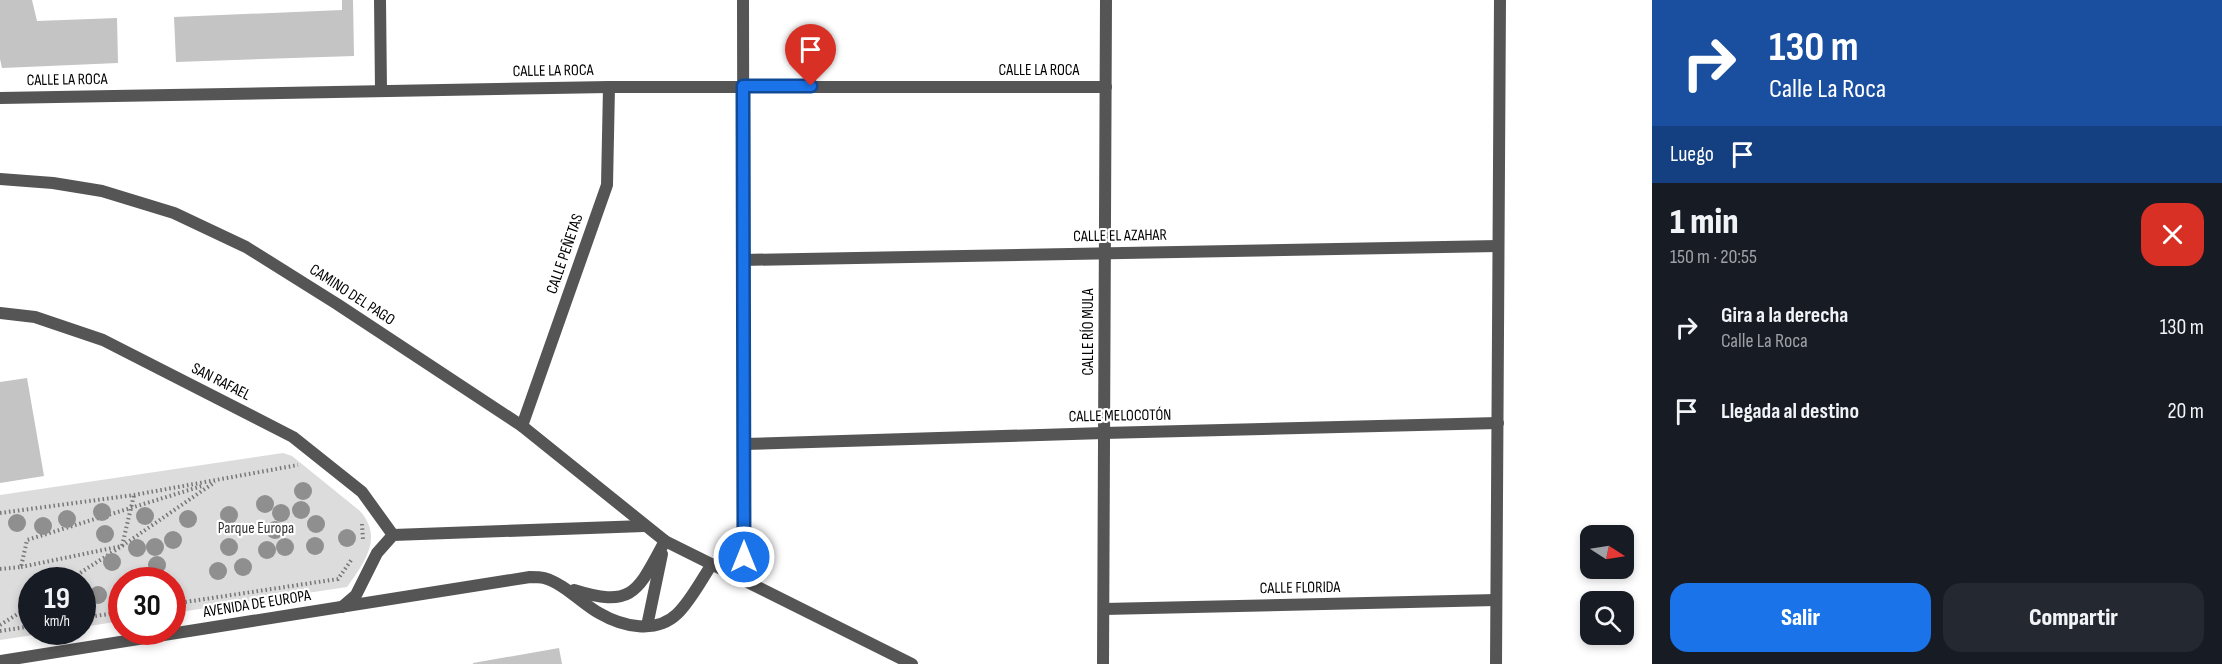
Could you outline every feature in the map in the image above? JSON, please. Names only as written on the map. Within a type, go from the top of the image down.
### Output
[{"type":"street","points":[[380,0],[381,90]]},
{"type":"street","points":[[743,0],[744,580]]},
{"type":"street","name":"CALLE RÍO MULA","points":[[1103,664],[1106,0]]},
{"type":"street","points":[[1496,664],[1500,0]]},
{"type":"street","name":"CALLE LA ROCA","points":[[0,98],[609,87],[1106,87]]},
{"type":"street","name":"CALLE PEÑETAS","points":[[522,426],[606,185],[609,87]]},
{"type":"street","name":"CAMINO DEL PAGO","points":[[0,179],[53,183],[102,191],[174,213],[246,248],[337,304],[522,426],[665,541],[912,664]]},
{"type":"street","name":"CALLE EL AZAHAR","points":[[743,260],[1498,246]]},
{"type":"street","name":"SAN RAFAEL","points":[[0,313],[34,317],[103,340],[293,437],[362,492],[393,535]]},
{"type":"street","name":"CALLE MELOCOTÓN","points":[[744,444],[1498,423]]},
{"type":"street","points":[[342,607],[356,595],[377,553],[393,535],[644,526]]},
{"type":"street","points":[[562,587],[598,598],[616,598],[632,593],[641,584],[665,541]]},
{"type":"street","points":[[647,627],[665,541]]},
{"type":"street","points":[[562,587],[599,613],[620,622],[656,627],[677,614],[712,564]]},
{"type":"street","name":"AVENIDA DE EUROPA","points":[[0,661],[530,577],[545,578],[562,587]]},
{"type":"street","name":"CALLE FLORIDA","points":[[1104,609],[1496,600]]},
{"type":"path","points":[[0,513],[134,495],[296,464],[305,471]]},
{"type":"path","points":[[122,546],[21,567],[27,540],[216,481]]},
{"type":"path","points":[[89,567],[216,481]]},
{"type":"path","points":[[122,546],[134,495]]},
{"type":"path","points":[[362,519],[363,543]]},
{"type":"path","points":[[186,602],[338,579],[357,552]]},
{"type":"path","points":[[0,569],[18,567]]},
{"type":"path","points":[[0,625],[18,614]]},
{"type":"path","points":[[0,631],[18,628]]},
{"type":"green space","name":"Parque Europa","points":[[283,453],[292,456],[360,511],[367,521],[371,541],[365,560],[347,587],[186,611],[186,567],[108,567],[108,623],[96,625],[96,567],[18,567],[18,637],[0,640],[0,495]]},
{"type":"building","points":[[0,0],[32,0],[37,21],[117,18],[118,63],[2,68]]},
{"type":"building","points":[[342,0],[353,0],[354,56],[176,62],[174,17],[342,10]]},
{"type":"building","points":[[27,378],[44,476],[0,483],[0,382]]},
{"type":"building","points":[[559,648],[562,664],[473,664],[473,663]]},
{"type":"route","points":[[744,557],[743,86],[811,86]]}]
